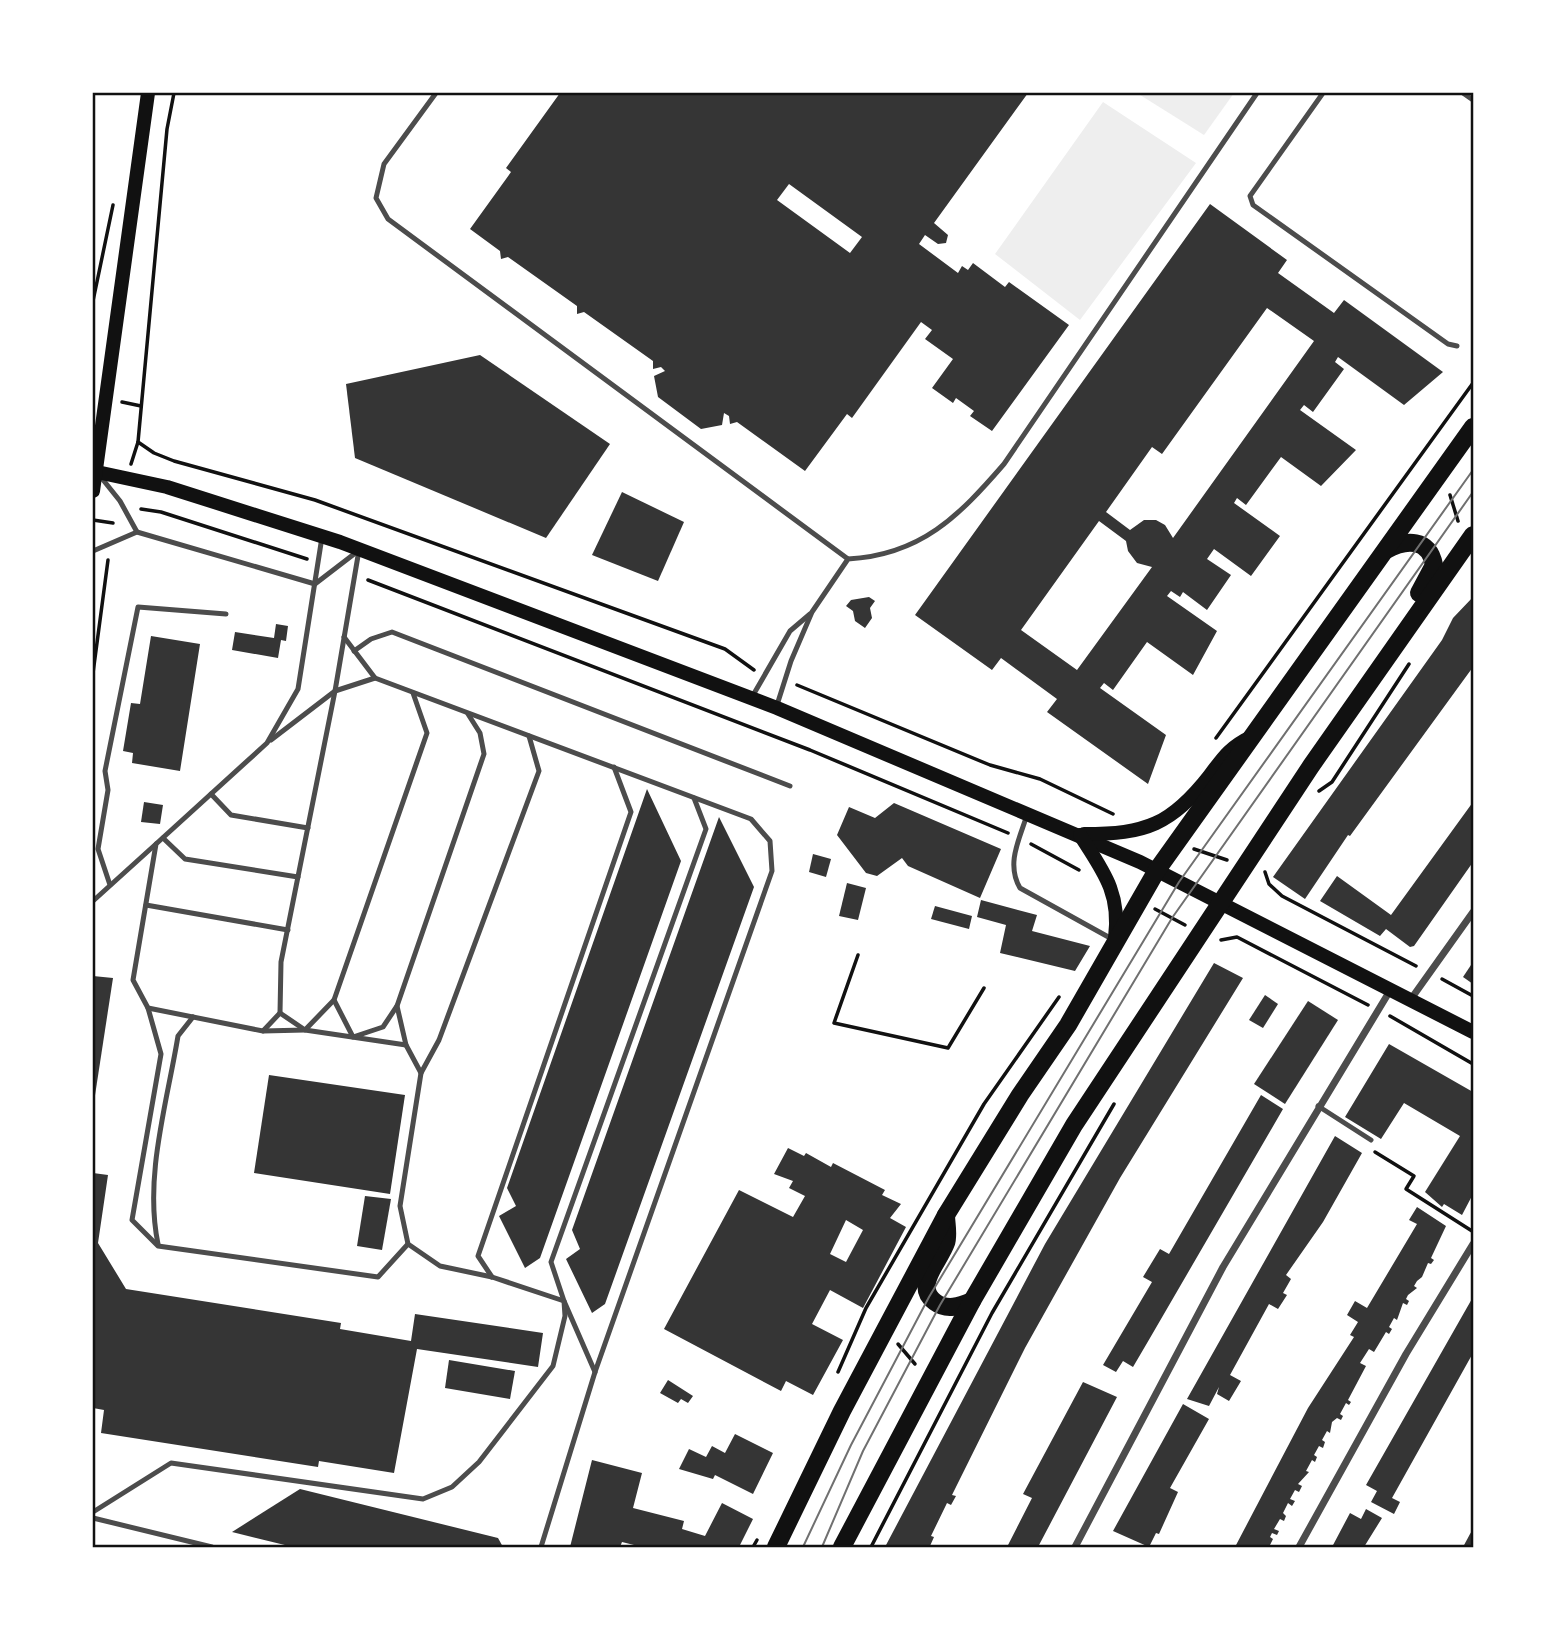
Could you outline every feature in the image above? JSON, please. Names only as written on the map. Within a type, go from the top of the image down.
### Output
[{"type":"main road","points":[[93,491],[148,93]]},
{"type":"main road","points":[[776,1547],[869,1359],[946,1215],[1020,1095],[1068,1025],[1157,870],[1473,427]]},
{"type":"main road","points":[[94,472],[167,487],[322,537],[776,708],[1028,812],[1157,870],[1473,1032]]},
{"type":"main road","points":[[842,1547],[972,1301],[1074,1125],[1245,864],[1473,535]]},
{"type":"main road","points":[[1385,550],[1409,541],[1419,543],[1430,552],[1434,565],[1416,597],[1415,616]]},
{"type":"main road","points":[[1079,834],[1122,834],[1142,830],[1164,820],[1191,798],[1233,745],[1254,735]]},
{"type":"main road","points":[[1079,834],[1111,884],[1118,916],[1115,940]]},
{"type":"main road","points":[[946,1215],[947,1241],[932,1269],[926,1291],[933,1301],[950,1308],[972,1301]]},
{"type":"street","points":[[1411,999],[1473,912]]},
{"type":"street","points":[[1075,1547],[1223,1267],[1310,1118],[1391,989]]},
{"type":"street","points":[[1299,1547],[1406,1354],[1473,1244]]},
{"type":"lane","points":[[436,93],[384,164],[376,198],[388,219],[848,559],[877,557],[913,544],[950,522],[986,485],[1020,442],[1257,93]]},
{"type":"lane","points":[[1323,93],[1250,196],[1254,205],[1448,344],[1457,346]]},
{"type":"lane","points":[[1463,93],[1473,100]]},
{"type":"lane","points":[[94,472],[137,532]]},
{"type":"lane","points":[[93,551],[137,532],[315,584]]},
{"type":"lane","points":[[267,743],[298,689],[322,537]]},
{"type":"lane","points":[[315,584],[359,550]]},
{"type":"lane","points":[[263,1031],[280,1013],[281,962],[335,691],[359,550]]},
{"type":"lane","points":[[776,708],[812,612],[848,559]]},
{"type":"lane","points":[[110,885],[98,849],[107,790],[105,771],[138,607],[226,614]]},
{"type":"lane","points":[[751,698],[790,631],[812,612]]},
{"type":"lane","points":[[354,651],[372,639],[392,632],[790,786]]},
{"type":"lane","points":[[344,637],[375,678],[751,819],[770,841],[772,871],[595,1372],[541,1547]]},
{"type":"lane","points":[[93,901],[267,743],[335,691],[375,678]]},
{"type":"lane","points":[[305,1030],[334,1000],[427,733],[413,693]]},
{"type":"lane","points":[[353,1037],[383,1027],[397,1006],[484,754],[480,733],[468,713]]},
{"type":"lane","points":[[529,736],[539,771],[439,1040],[421,1073],[400,1206],[408,1244],[440,1266],[492,1278],[564,1301]]},
{"type":"lane","points":[[492,1278],[478,1256],[631,813],[614,767]]},
{"type":"lane","points":[[211,794],[231,815],[308,828]]},
{"type":"lane","points":[[595,1372],[564,1301],[551,1262],[706,829],[693,797]]},
{"type":"lane","points":[[1028,812],[1013,859],[1014,878],[1020,888],[1115,940]]},
{"type":"lane","points":[[163,838],[185,859],[298,877]]},
{"type":"lane","points":[[156,844],[133,980],[148,1008],[161,1054],[132,1220],[158,1246],[378,1277],[408,1244]]},
{"type":"lane","points":[[146,905],[288,930]]},
{"type":"lane","points":[[334,1000],[353,1037]]},
{"type":"lane","points":[[397,1006],[406,1045],[421,1073]]},
{"type":"lane","points":[[148,1008],[263,1031],[305,1030],[406,1045]]},
{"type":"lane","points":[[280,1013],[305,1030]]},
{"type":"lane","points":[[158,1246],[152,1213],[153,1185],[178,1036],[193,1017]]},
{"type":"lane","points":[[1318,1106],[1371,1140]]},
{"type":"lane","points":[[93,1512],[172,1462],[423,1499],[452,1487],[479,1462],[553,1366],[565,1317],[564,1301]]},
{"type":"lane","points":[[93,1518],[212,1547]]},
{"type":"path","points":[[174,93],[167,129],[138,442],[154,453],[174,461],[316,500],[426,538],[725,649],[747,667],[766,674]]},
{"type":"path","points":[[1215,739],[1473,383]]},
{"type":"path","points":[[121,401],[141,406]]},
{"type":"path","points":[[93,673],[113,523],[125,512],[135,508],[161,512],[318,562]]},
{"type":"path","points":[[93,520],[113,523]]},
{"type":"path","points":[[355,575],[810,750],[1020,838],[1056,855],[1087,876]]},
{"type":"path","points":[[786,680],[990,765],[1040,779],[1121,818]]},
{"type":"path","points":[[1176,842],[1213,857],[1264,868],[1269,884],[1282,896],[1473,996]]},
{"type":"path","points":[[1149,904],[1184,925]]},
{"type":"path","points":[[1236,912],[1216,941],[1237,937],[1378,1010],[1473,1064]]},
{"type":"path","points":[[858,955],[834,1023],[948,1048],[984,988]]},
{"type":"path","points":[[871,1547],[966,1364],[1115,1102]]},
{"type":"path","points":[[1369,1148],[1413,1176],[1406,1189],[1473,1232]]},
{"type":"path","points":[[849,1349],[885,1366],[897,1343],[915,1365],[921,1354]]},
{"type":"path","points":[[945,1353],[966,1364]]},
{"type":"shaded area","points":[[1137,93],[1234,93],[1204,135]]},
{"type":"shaded area","points":[[1103,102],[1196,163],[1080,320],[995,254]]},
{"type":"building","points":[[560,93],[1028,93],[934,223],[948,235],[946,243],[938,244],[925,235],[919,244],[958,273],[962,266],[968,270],[973,263],[1005,287],[1009,282],[1069,325],[992,431],[970,416],[974,411],[956,398],[953,403],[932,388],[953,359],[925,339],[932,330],[921,322],[852,418],[847,414],[805,471],[737,422],[730,424],[729,416],[724,413],[722,425],[701,429],[658,397],[654,376],[665,371],[661,367],[653,369],[653,361],[584,312],[577,314],[577,306],[508,257],[501,259],[500,251],[470,229],[511,172],[506,168]],"holes":[[[789,184],[862,237],[850,253],[777,200]]]},
{"type":"building","points":[[1210,204],[1287,260],[1278,273],[1334,313],[1344,300],[1443,372],[1404,405],[1338,357],[1335,362],[1344,369],[1313,412],[1304,405],[1300,410],[1356,450],[1321,486],[1281,457],[1246,505],[1237,498],[1234,503],[1280,536],[1251,576],[1214,549],[1207,559],[1231,575],[1207,610],[1183,592],[1180,597],[1171,591],[1167,596],[1217,631],[1193,675],[1147,642],[1113,690],[1104,683],[1100,688],[1166,735],[1148,784],[1047,712],[1057,699],[1001,658],[992,670],[915,615]],"holes":[[[1267,308],[1314,341],[1173,538],[1165,525],[1156,520],[1144,520],[1130,530],[1106,512],[1152,447],[1162,454]],[[1099,521],[1126,541],[1128,551],[1137,563],[1152,567],[1077,670],[1021,630]]]},
{"type":"building","points":[[480,355],[610,444],[546,538],[355,458],[346,384]]},
{"type":"building","points":[[622,492],[684,522],[658,581],[592,555]]},
{"type":"building","points":[[869,597],[875,601],[870,608],[872,618],[865,628],[855,621],[853,611],[846,606],[851,600]]},
{"type":"building","points":[[1473,597],[1473,667],[1350,836],[1348,835],[1305,899],[1273,877],[1442,640],[1453,618]]},
{"type":"building","points":[[276,624],[288,626],[286,641],[281,640],[278,658],[232,650],[235,632],[274,638]]},
{"type":"building","points":[[151,636],[200,644],[180,771],[132,763],[133,753],[123,751],[131,703],[140,704]]},
{"type":"building","points":[[647,789],[681,861],[540,1258],[525,1268],[499,1216],[516,1206],[507,1188]]},
{"type":"building","points":[[144,802],[163,805],[160,824],[141,822]]},
{"type":"building","points":[[1473,802],[1473,862],[1414,946],[1410,947],[1386,929],[1380,936],[1320,901],[1337,876],[1391,915]]},
{"type":"building","points":[[894,803],[1001,849],[980,898],[908,866],[902,858],[877,876],[866,873],[837,835],[849,807],[875,818]]},
{"type":"building","points":[[719,817],[754,887],[605,1304],[592,1313],[566,1259],[580,1249],[572,1230]]},
{"type":"building","points":[[813,854],[831,859],[826,877],[809,872]]},
{"type":"building","points":[[847,883],[866,888],[858,920],[839,916]]},
{"type":"building","points":[[981,900],[1037,915],[1032,931],[1090,946],[1075,971],[1000,953],[1006,925],[977,917]]},
{"type":"building","points":[[935,906],[972,916],[969,929],[931,919]]},
{"type":"building","points":[[1473,962],[1473,984],[1463,977]]},
{"type":"building","points":[[1214,963],[1243,978],[1120,1178],[1025,1348],[952,1495],[956,1496],[951,1505],[947,1503],[931,1536],[934,1537],[930,1546],[885,1547],[1045,1244]]},
{"type":"building","points":[[93,976],[113,978],[94,1102],[93,1101]]},
{"type":"building","points":[[1265,995],[1278,1004],[1263,1028],[1249,1020]]},
{"type":"building","points":[[1308,1001],[1338,1020],[1285,1104],[1254,1084]]},
{"type":"building","points":[[1389,1044],[1473,1092],[1473,1194],[1462,1215],[1444,1204],[1442,1207],[1425,1192],[1460,1136],[1404,1103],[1381,1139],[1345,1117]]},
{"type":"building","points":[[269,1075],[405,1095],[390,1194],[254,1173]]},
{"type":"building","points":[[1261,1095],[1283,1109],[1150,1338],[1133,1367],[1123,1361],[1116,1372],[1103,1365],[1152,1282],[1143,1277],[1160,1249],[1169,1254]]},
{"type":"building","points":[[1335,1136],[1362,1153],[1323,1222],[1286,1275],[1291,1279],[1283,1293],[1287,1295],[1278,1309],[1269,1304],[1230,1375],[1241,1381],[1229,1401],[1217,1394],[1219,1387],[1209,1406],[1187,1399]]},
{"type":"building","points":[[788,1148],[804,1156],[806,1153],[831,1167],[833,1163],[885,1190],[882,1195],[901,1204],[890,1218],[906,1227],[863,1308],[830,1290],[812,1324],[843,1340],[813,1395],[786,1381],[781,1391],[664,1329],[739,1190],[793,1217],[805,1196],[789,1188],[793,1181],[774,1174]],"holes":[[[846,1220],[863,1230],[846,1262],[830,1254]]]},
{"type":"building","points":[[93,1173],[108,1175],[98,1243],[126,1289],[341,1323],[340,1329],[411,1341],[415,1314],[543,1333],[538,1367],[417,1349],[394,1473],[319,1461],[318,1467],[101,1433],[104,1410],[93,1408]]},
{"type":"building","points":[[365,1196],[391,1199],[382,1250],[357,1246]]},
{"type":"building","points":[[1417,1207],[1446,1226],[1431,1258],[1434,1260],[1431,1264],[1428,1263],[1422,1277],[1417,1281],[1414,1286],[1417,1288],[1408,1295],[1407,1305],[1403,1303],[1397,1320],[1394,1318],[1389,1327],[1392,1329],[1389,1334],[1386,1332],[1374,1352],[1369,1349],[1360,1363],[1366,1366],[1348,1400],[1351,1402],[1349,1405],[1346,1403],[1340,1414],[1343,1416],[1341,1420],[1337,1418],[1332,1422],[1330,1433],[1327,1431],[1322,1440],[1325,1442],[1323,1448],[1319,1446],[1314,1455],[1317,1457],[1315,1462],[1312,1460],[1306,1471],[1309,1472],[1298,1484],[1302,1486],[1299,1492],[1295,1490],[1290,1499],[1295,1501],[1292,1506],[1288,1503],[1283,1513],[1286,1516],[1284,1521],[1280,1519],[1274,1529],[1279,1531],[1277,1535],[1272,1533],[1270,1537],[1273,1539],[1269,1547],[1235,1547],[1308,1408],[1354,1337],[1350,1335],[1358,1322],[1347,1315],[1355,1301],[1367,1308],[1417,1224],[1409,1220]]},
{"type":"building","points":[[1473,1297],[1473,1353],[1392,1498],[1400,1502],[1394,1514],[1371,1502],[1377,1491],[1366,1485]]},
{"type":"building","points":[[449,1360],[515,1371],[510,1399],[445,1388]]},
{"type":"building","points":[[668,1380],[693,1396],[688,1403],[681,1399],[678,1403],[660,1393]]},
{"type":"building","points":[[1083,1382],[1117,1397],[1038,1547],[1007,1547],[1032,1498],[1023,1494]]},
{"type":"building","points":[[1183,1404],[1209,1419],[1170,1488],[1178,1492],[1159,1534],[1156,1533],[1149,1547],[1113,1531]]},
{"type":"building","points":[[735,1434],[773,1453],[753,1494],[715,1475],[713,1479],[679,1469],[689,1449],[706,1457],[712,1446],[725,1453]]},
{"type":"building","points":[[592,1460],[642,1473],[633,1508],[684,1521],[682,1529],[705,1536],[722,1503],[753,1519],[739,1547],[642,1547],[622,1542],[620,1547],[570,1547]]},
{"type":"building","points":[[300,1489],[498,1538],[503,1547],[293,1547],[232,1532]]},
{"type":"building","points":[[1366,1509],[1382,1518],[1364,1547],[1332,1547],[1350,1513],[1361,1519]]},
{"type":"building","points":[[1473,1529],[1473,1547],[1463,1547],[1470,1534]]},
{"type":"tram line","points":[[803,1547],[851,1445],[929,1297],[1179,882],[1473,470]]},
{"type":"tram line","points":[[822,1547],[863,1451],[940,1305],[1172,918],[1473,492]]}]
